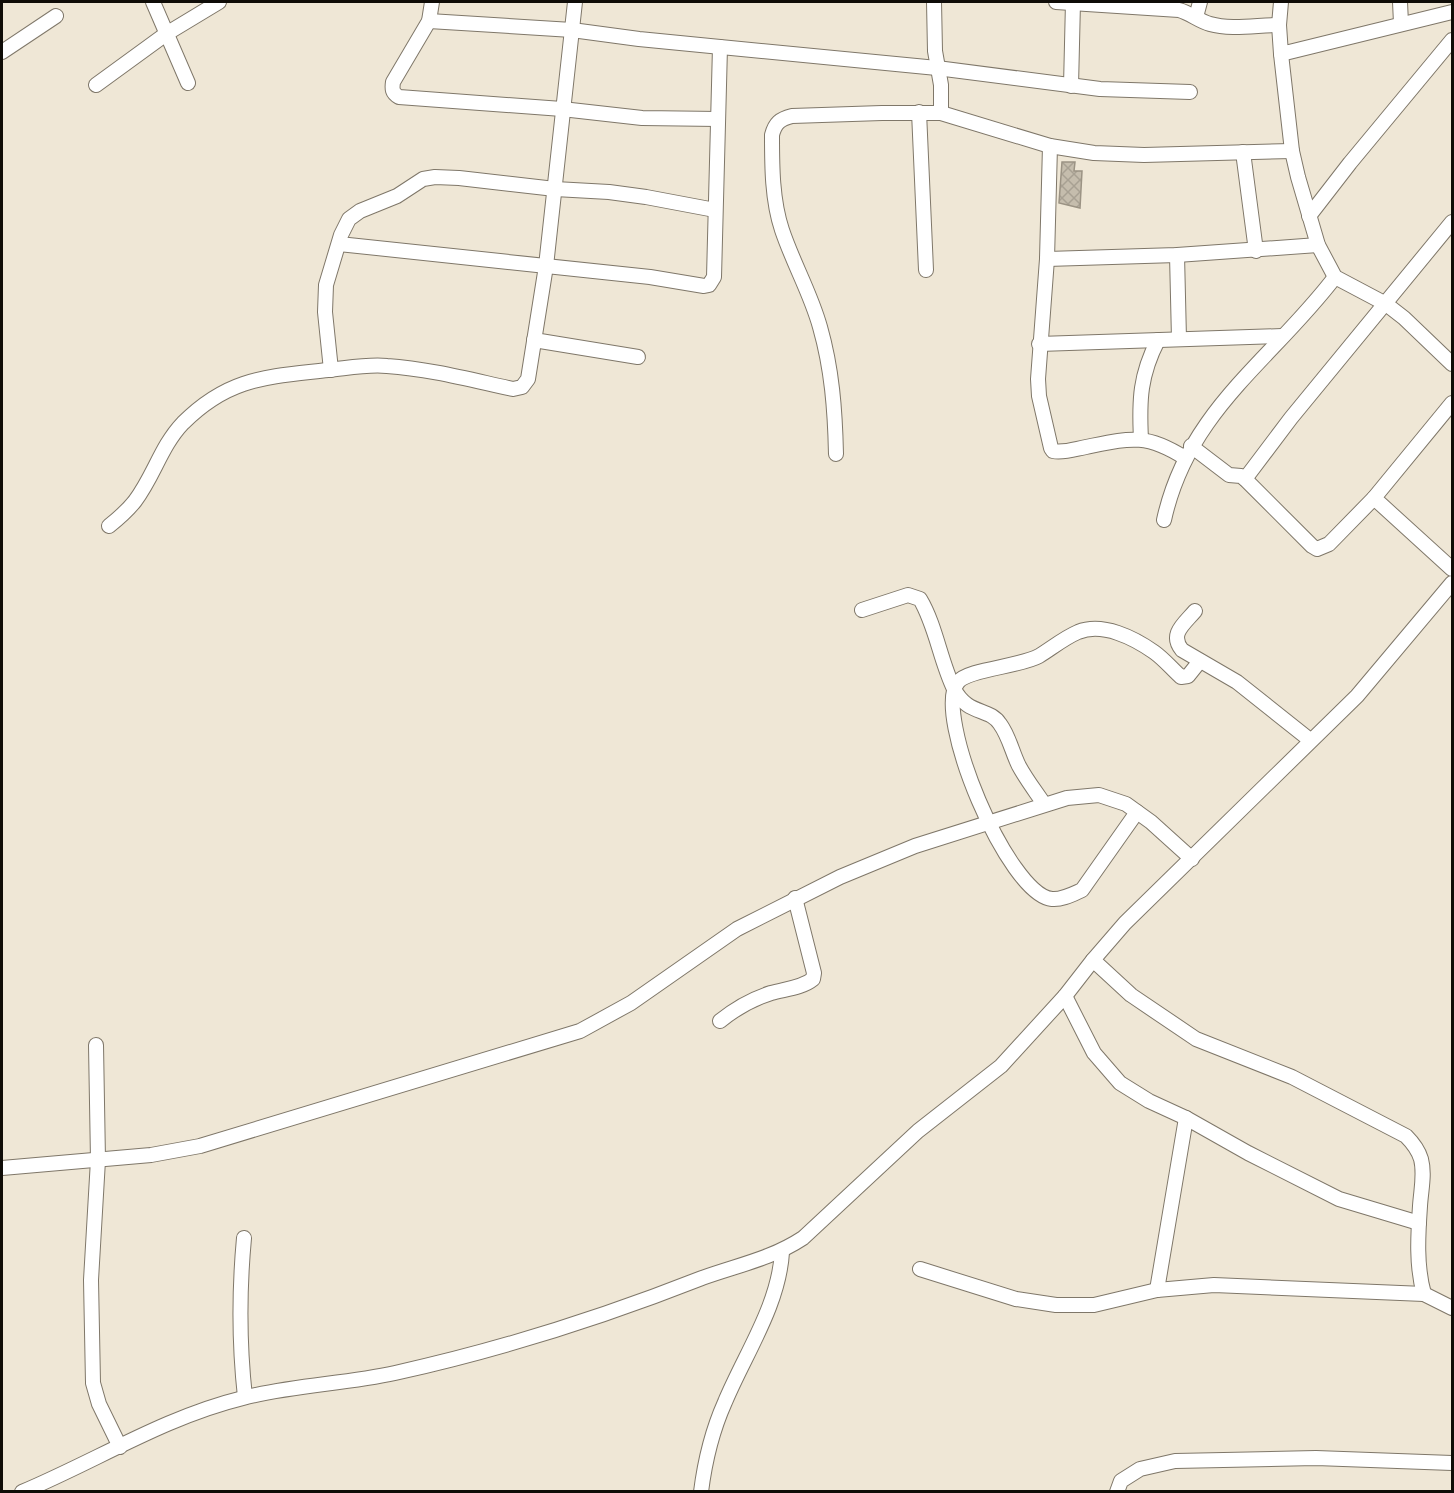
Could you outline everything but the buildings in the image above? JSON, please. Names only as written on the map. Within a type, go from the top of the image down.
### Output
[{"type":"street","points":[[153,2],[188,83]]},
{"type":"street","points":[[96,85],[166,34],[219,2]]},
{"type":"street","points":[[432,2],[429,21],[393,82],[394,95],[642,118],[718,119]]},
{"type":"street","points":[[109,526],[137,499],[163,449],[183,424],[210,400],[245,382],[266,376],[384,365],[513,388],[522,387],[528,379],[546,266],[574,2]]},
{"type":"street","points":[[934,2],[935,51],[941,85],[941,113]]},
{"type":"street","points":[[1056,2],[1179,10],[1204,22],[1223,26],[1279,25]]},
{"type":"street","points":[[1071,86],[1073,2]]},
{"type":"street","points":[[1196,17],[1200,2]]},
{"type":"street","points":[[1281,2],[1279,25],[1281,54],[1292,151],[1318,245],[1335,277],[1386,304],[1452,364]]},
{"type":"street","points":[[1400,2],[1401,24]]},
{"type":"street","points":[[1281,54],[1452,12]]},
{"type":"street","points":[[2,52],[56,16]]},
{"type":"street","points":[[429,21],[572,30],[639,39],[937,68],[1071,86],[1141,92],[1190,92]]},
{"type":"street","points":[[1310,216],[1350,163],[1452,40]]},
{"type":"street","points":[[339,244],[709,285],[714,277],[720,47]]},
{"type":"street","points":[[920,112],[926,270]]},
{"type":"street","points":[[836,454],[835,400],[820,325],[781,228],[775,201],[772,135],[774,126],[781,119],[792,116],[941,113],[1050,146],[1094,153],[1292,151]]},
{"type":"street","points":[[1050,146],[1047,259],[1040,344],[1039,396],[1053,451],[1063,452],[1111,442],[1141,439],[1188,452],[1229,475],[1241,476],[1245,479],[1311,546],[1317,549],[1329,544],[1374,498],[1452,403]]},
{"type":"street","points":[[1243,152],[1256,251]]},
{"type":"street","points":[[331,370],[325,312],[326,285],[349,219],[360,211],[397,196],[423,179],[459,178],[646,197],[716,210]]},
{"type":"street","points":[[1245,479],[1291,418],[1452,222]]},
{"type":"street","points":[[1047,259],[1256,251],[1318,245]]},
{"type":"street","points":[[1178,255],[1179,339]]},
{"type":"street","points":[[1164,520],[1170,492],[1188,452],[1242,378],[1311,307],[1335,277]]},
{"type":"street","points":[[1040,344],[1282,336]]},
{"type":"street","points":[[534,340],[638,357]]},
{"type":"street","points":[[1141,439],[1142,377],[1158,340]]},
{"type":"street","points":[[1374,498],[1452,569]]},
{"type":"street","points":[[22,1491],[201,1409],[245,1397],[394,1373],[453,1358],[608,1312],[782,1252],[803,1238],[827,1217],[918,1131],[1001,1066],[1065,996],[1125,923],[1357,696],[1452,583]]},
{"type":"street","points":[[862,610],[908,595],[920,599],[938,642],[953,688],[970,708],[992,716],[999,722],[1020,768],[1044,804]]},
{"type":"street","points":[[1194,611],[1176,636],[1176,643],[1182,650],[1237,682],[1310,740]]},
{"type":"street","points":[[1137,812],[1082,890],[1068,897],[1051,899],[1036,893],[1007,858],[988,822],[968,773],[957,736],[953,688],[960,679],[969,674],[1030,660],[1088,629],[1113,632],[1139,643],[1156,653],[1181,676],[1188,676],[1200,662]]},
{"type":"street","points":[[2,1168],[151,1155],[200,1146],[580,1031],[631,1003],[737,929],[795,898],[915,846],[1067,798],[1099,795],[1126,804],[1192,859]]},
{"type":"street","points":[[720,1021],[749,1001],[802,985],[813,979],[814,973],[795,898]]},
{"type":"street","points":[[1093,960],[1131,995],[1196,1039],[1292,1077],[1406,1136],[1415,1145],[1421,1158],[1423,1174],[1419,1223],[1419,1276],[1424,1294]]},
{"type":"street","points":[[1065,996],[1094,1053],[1120,1083],[1149,1101],[1186,1118],[1248,1153],[1339,1199],[1419,1223]]},
{"type":"street","points":[[96,1045],[98,1160],[91,1280],[93,1383],[99,1404],[120,1447]]},
{"type":"street","points":[[1157,1290],[1186,1118]]},
{"type":"street","points":[[244,1238],[239,1315],[240,1354],[245,1397]]},
{"type":"street","points":[[701,1491],[706,1454],[724,1404],[769,1307],[781,1271],[782,1252]]},
{"type":"street","points":[[920,1269],[1016,1299],[1056,1305],[1094,1305],[1157,1290],[1214,1285],[1424,1294],[1452,1308]]},
{"type":"street","points":[[1117,1491],[1121,1481],[1140,1469],[1175,1461],[1316,1458],[1452,1463]]}]
